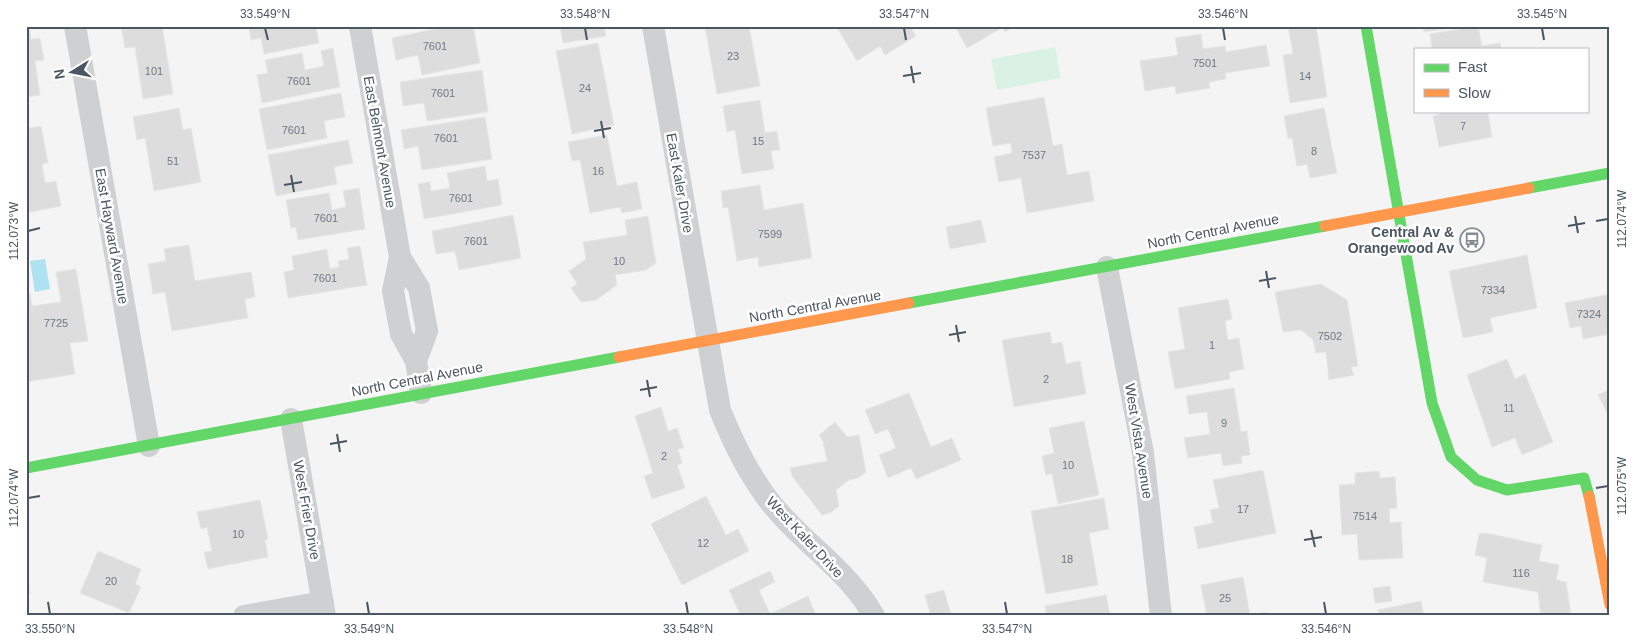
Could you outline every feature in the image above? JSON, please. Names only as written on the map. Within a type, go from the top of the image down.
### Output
[{"type":"main road","points":[[1366,26],[1397,212],[1432,403],[1451,457],[1477,480],[1507,490],[1584,478],[1593,509],[1610,605]]},
{"type":"main road","name":"North Central Avenue","points":[[26,468],[1610,173]]},
{"type":"street","name":"East Hayward Avenue","points":[[75,26],[149,446]]},
{"type":"street","name":"East Belmont Avenue","points":[[360,26],[400,257],[393,291],[402,334],[416,361],[421,394]]},
{"type":"street","name":"East Kaler Drive","points":[[653,26],[706,340]]},
{"type":"street","name":"West Vista Avenue","points":[[1107,267],[1144,453],[1161,616]]},
{"type":"street","name":"West Kaler Drive","points":[[706,340],[720,410],[733,442],[767,498],[855,590],[874,616]]},
{"type":"street","name":"West Frier Drive","points":[[244,616],[324,609],[291,418]]},
{"type":"green space","points":[[1055,47],[1061,78],[997,90],[991,59]]},
{"type":"water","points":[[45,259],[50,289],[35,292],[30,261]]},
{"type":"building","points":[[26,26],[29,26],[31,39],[40,38],[44,60],[35,61],[40,95],[26,97]]},
{"type":"building","points":[[121,26],[162,26],[173,94],[143,99],[135,47],[125,48]]},
{"type":"building","points":[[249,26],[316,26],[319,43],[264,54],[261,38],[251,40]]},
{"type":"building","points":[[449,26],[473,26],[480,63],[422,75],[418,55],[396,60],[392,38]]},
{"type":"building","points":[[560,26],[604,26],[606,36],[563,43]]},
{"type":"building","points":[[705,26],[749,26],[760,86],[717,94]]},
{"type":"building","points":[[836,26],[910,26],[916,36],[885,55],[880,46],[857,61]]},
{"type":"building","points":[[955,26],[1015,26],[1005,32],[1003,27],[967,48]]},
{"type":"building","points":[[1288,26],[1316,26],[1327,97],[1290,103],[1283,55],[1293,54]]},
{"type":"building","points":[[1423,26],[1457,26],[1457,27],[1424,32]]},
{"type":"building","points":[[1478,26],[1482,46],[1500,43],[1501,48],[1432,48],[1430,34]]},
{"type":"building","points":[[1201,34],[1203,49],[1225,46],[1226,52],[1266,45],[1270,66],[1225,73],[1226,79],[1209,82],[1210,88],[1176,94],[1175,86],[1145,91],[1140,61],[1178,55],[1175,38]]},
{"type":"building","points":[[598,43],[614,125],[572,134],[556,51]]},
{"type":"building","points":[[333,48],[340,87],[262,103],[257,75],[268,73],[265,60],[302,53],[305,70],[324,66],[321,51]]},
{"type":"building","points":[[482,70],[488,112],[427,121],[424,103],[403,106],[400,82]]},
{"type":"building","points":[[341,93],[345,117],[324,121],[327,138],[267,150],[259,109]]},
{"type":"building","points":[[1044,97],[1053,146],[1062,144],[1067,175],[1089,171],[1094,201],[1027,213],[1021,178],[999,182],[994,157],[1012,153],[1011,143],[993,146],[986,108]]},
{"type":"building","points":[[760,100],[765,133],[777,131],[780,150],[771,151],[774,169],[742,174],[735,130],[727,132],[723,106]]},
{"type":"building","points":[[179,108],[183,130],[191,128],[201,182],[154,191],[145,138],[137,140],[133,117]]},
{"type":"building","points":[[1324,108],[1337,173],[1310,178],[1307,164],[1297,166],[1292,138],[1288,139],[1284,116]]},
{"type":"building","points":[[1439,112],[1492,112],[1488,113],[1492,137],[1439,147],[1433,116],[1440,114]]},
{"type":"building","points":[[485,117],[492,159],[422,170],[418,146],[404,149],[401,130]]},
{"type":"building","points":[[41,126],[48,163],[42,164],[45,183],[56,181],[61,206],[26,213],[26,129]]},
{"type":"building","points":[[607,135],[617,186],[637,182],[642,209],[622,213],[620,207],[590,213],[580,160],[572,161],[568,142]]},
{"type":"building","points":[[348,140],[353,163],[334,167],[337,184],[276,196],[268,155]]},
{"type":"building","points":[[485,166],[487,181],[498,179],[502,205],[424,219],[418,184],[430,182],[431,191],[450,188],[447,173]]},
{"type":"building","points":[[760,185],[764,210],[803,203],[812,258],[759,267],[758,257],[737,261],[728,207],[723,208],[721,191]]},
{"type":"building","points":[[359,188],[365,229],[298,240],[296,227],[291,228],[286,200],[329,193],[332,210],[346,207],[343,191]]},
{"type":"building","points":[[513,215],[521,258],[459,270],[455,251],[436,254],[432,231]]},
{"type":"building","points":[[648,216],[656,263],[646,270],[615,275],[617,285],[596,300],[581,302],[571,288],[577,284],[569,271],[586,259],[583,242],[627,235],[625,220]]},
{"type":"building","points":[[981,220],[986,242],[950,249],[946,227]]},
{"type":"building","points":[[189,245],[195,281],[251,272],[255,297],[245,299],[248,318],[172,331],[165,292],[153,294],[148,264],[166,261],[164,249]]},
{"type":"building","points":[[360,246],[367,285],[288,298],[284,272],[294,270],[292,256],[327,249],[330,269],[339,267],[338,261],[349,259],[347,248]]},
{"type":"building","points":[[1527,255],[1537,308],[1490,318],[1493,332],[1463,338],[1449,271]]},
{"type":"building","points":[[76,269],[88,341],[70,343],[75,374],[26,382],[26,294],[30,293],[32,306],[61,302],[56,272]]},
{"type":"building","points":[[1321,284],[1347,300],[1358,366],[1351,367],[1354,375],[1329,380],[1326,352],[1316,353],[1313,340],[1301,330],[1283,332],[1275,292]]},
{"type":"building","points":[[1610,294],[1610,334],[1583,339],[1581,326],[1570,328],[1565,303]]},
{"type":"building","points":[[1228,299],[1232,319],[1225,321],[1228,340],[1239,338],[1244,369],[1229,372],[1230,379],[1175,389],[1168,352],[1185,349],[1178,308]]},
{"type":"building","points":[[1050,332],[1052,344],[1062,342],[1066,364],[1080,361],[1086,394],[1014,407],[1002,340]]},
{"type":"building","points":[[1507,359],[1515,379],[1525,374],[1553,442],[1522,455],[1515,438],[1492,447],[1467,375]]},
{"type":"building","points":[[1234,388],[1241,432],[1247,431],[1250,455],[1241,456],[1242,463],[1223,466],[1221,453],[1188,458],[1184,438],[1210,434],[1207,412],[1189,414],[1186,396]]},
{"type":"building","points":[[1610,389],[1610,418],[1598,395]]},
{"type":"building","points":[[909,393],[931,447],[952,438],[961,460],[916,479],[911,468],[888,478],[879,455],[896,448],[888,429],[875,434],[865,410]]},
{"type":"building","points":[[661,407],[668,431],[677,428],[684,448],[678,449],[682,463],[677,465],[685,488],[652,499],[644,476],[653,473],[635,416]]},
{"type":"building","points":[[1084,421],[1099,495],[1058,504],[1052,474],[1046,475],[1042,456],[1054,453],[1049,428]]},
{"type":"building","points":[[835,422],[847,437],[859,435],[866,472],[858,478],[849,480],[836,490],[839,506],[830,513],[822,515],[792,476],[790,468],[827,461],[823,441],[819,435]]},
{"type":"building","points":[[1263,470],[1276,533],[1198,549],[1194,527],[1213,523],[1210,510],[1219,508],[1213,480]]},
{"type":"building","points":[[1379,471],[1380,478],[1395,477],[1397,508],[1389,509],[1390,523],[1401,522],[1403,558],[1359,560],[1357,534],[1342,535],[1339,485],[1355,484],[1355,473]]},
{"type":"building","points":[[706,496],[726,535],[738,529],[749,551],[682,585],[651,524]]},
{"type":"building","points":[[1104,498],[1109,529],[1089,533],[1098,585],[1046,594],[1031,511]]},
{"type":"building","points":[[260,500],[268,539],[265,540],[268,557],[208,569],[204,552],[212,551],[207,527],[201,529],[197,512]]},
{"type":"building","points":[[1486,533],[1542,545],[1539,561],[1559,565],[1556,580],[1566,582],[1571,615],[1541,616],[1538,592],[1483,582],[1487,558],[1475,555],[1479,534]]},
{"type":"building","points":[[98,551],[141,569],[135,584],[141,587],[129,613],[80,593]]},
{"type":"building","points":[[26,569],[30,593],[26,598]]},
{"type":"building","points":[[770,571],[775,582],[759,590],[770,614],[808,596],[815,613],[809,616],[741,616],[729,590]]},
{"type":"building","points":[[1243,577],[1250,615],[1268,612],[1268,616],[1207,616],[1201,585]]},
{"type":"building","points":[[1390,586],[1392,601],[1375,603],[1373,588]]},
{"type":"building","points":[[944,590],[951,615],[931,616],[925,595]]},
{"type":"building","points":[[1106,595],[1110,616],[1047,616],[1045,606]]},
{"type":"building","points":[[1421,601],[1424,616],[1379,616],[1378,610]]},
{"type":"traffic: fast","points":[[1366,26],[1432,403],[1451,457],[1477,480],[1507,490],[1584,478],[1589,496]]},
{"type":"traffic: fast","points":[[1529,188],[1610,173]]},
{"type":"traffic: fast","points":[[909,303],[1325,226]]},
{"type":"traffic: fast","points":[[26,468],[619,357]]},
{"type":"traffic: slow","points":[[1325,226],[1529,188]]},
{"type":"traffic: slow","points":[[619,357],[909,303]]},
{"type":"traffic: slow","points":[[1589,496],[1610,605]]},
{"type":"place","name":"Central Av & Orangewood Av","points":[[1472,240]]}]
